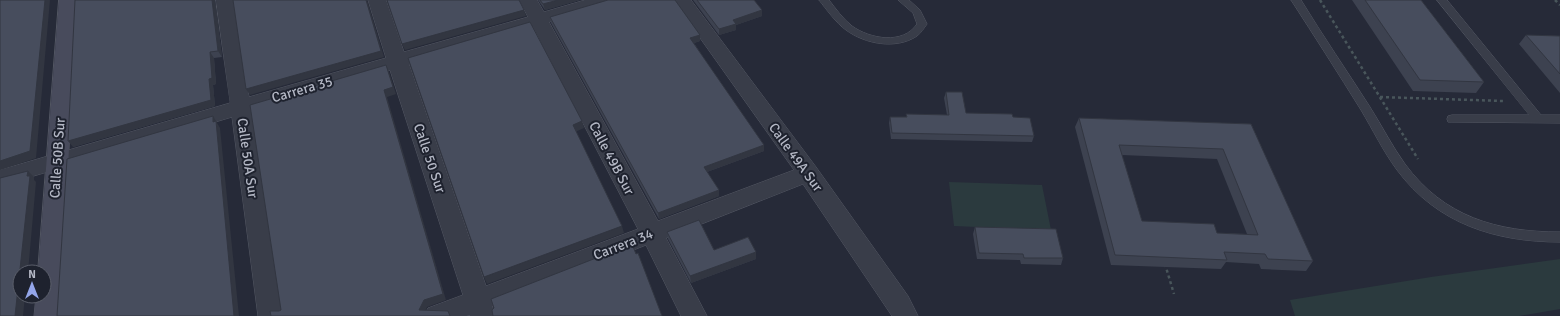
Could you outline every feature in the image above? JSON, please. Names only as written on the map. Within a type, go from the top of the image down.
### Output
[{"type":"main road","name":"Calle 50B Sur","points":[[47,316],[68,0]]},
{"type":"street","name":"Calle 50A Sur","points":[[225,0],[271,316]]},
{"type":"street","name":"Calle 50 Sur","points":[[377,0],[481,308]]},
{"type":"street","name":"Calle 49B Sur","points":[[528,0],[652,233],[694,316]]},
{"type":"street","name":"Carrera 35","points":[[0,178],[605,0]]},
{"type":"street","name":"Calle 49A Sur","points":[[682,0],[808,173],[899,304],[905,316]]},
{"type":"street","name":"Carrera 34","points":[[438,316],[481,308],[652,233],[808,173]]},
{"type":"lane","points":[[824,0],[848,27],[861,35],[877,40],[898,40],[915,33],[922,24],[917,12],[903,0]]},
{"type":"lane","points":[[1296,0],[1395,158],[1408,176],[1423,192],[1440,205],[1462,218],[1483,227],[1510,234],[1560,237]]},
{"type":"lane","points":[[1442,0],[1538,119]]},
{"type":"lane","points":[[1452,119],[1560,119]]},
{"type":"path","points":[[1320,0],[1418,159]]},
{"type":"path","points":[[1555,0],[1560,5]]},
{"type":"path","points":[[1380,97],[1523,102]]},
{"type":"path","points":[[1164,260],[1174,294]]},
{"type":"shaded area","points":[[949,182],[1042,185],[1051,230],[954,226]]},
{"type":"shaded area","points":[[1560,259],[1560,309],[1519,316],[1295,316],[1290,300],[1431,277]]},
{"type":"building","points":[[0,0],[45,0],[30,151],[0,161]]},
{"type":"building","points":[[75,0],[212,0],[218,51],[210,52],[212,78],[209,79],[211,100],[68,141]]},
{"type":"building","points":[[233,0],[366,0],[381,51],[246,89]]},
{"type":"building","points":[[387,0],[519,0],[524,10],[402,44]]},
{"type":"building","points":[[540,0],[558,0],[543,4]]},
{"type":"building","points":[[608,0],[675,0],[700,35],[690,38],[764,145],[704,167],[719,190],[658,213],[550,17]]},
{"type":"building","points":[[697,0],[754,0],[762,10],[733,20],[736,24],[719,29]]},
{"type":"building","points":[[1365,0],[1421,0],[1484,82],[1420,80]]},
{"type":"building","points":[[530,22],[582,121],[573,125],[622,226],[484,277],[408,58]]},
{"type":"building","points":[[1526,35],[1560,36],[1560,74]]},
{"type":"building","points":[[386,65],[393,87],[384,90],[443,294],[424,300],[419,310],[448,311],[450,316],[271,316],[270,311],[281,310],[250,105]]},
{"type":"building","points":[[946,92],[962,92],[966,113],[1012,114],[1013,117],[1030,118],[1034,136],[892,133],[890,117],[907,117],[906,114],[949,115]]},
{"type":"building","points":[[213,116],[213,122],[216,121],[234,316],[57,316],[67,159]]},
{"type":"building","points":[[1079,118],[1251,124],[1313,261],[1268,259],[1265,254],[1224,252],[1227,260],[1115,255]],"holes":[[[1119,145],[1223,149],[1258,235],[1217,233],[1214,224],[1142,221]]]},
{"type":"building","points":[[28,171],[27,176],[30,176],[21,264],[12,264],[12,304],[16,304],[15,316],[0,316],[0,178]]},
{"type":"building","points":[[699,220],[714,250],[748,237],[756,252],[690,276],[667,232]]},
{"type":"building","points":[[975,227],[1056,229],[1063,258],[1024,258],[1023,254],[979,253]]},
{"type":"building","points":[[632,244],[636,254],[638,253],[662,316],[493,316],[492,310],[494,308],[491,299]]}]
